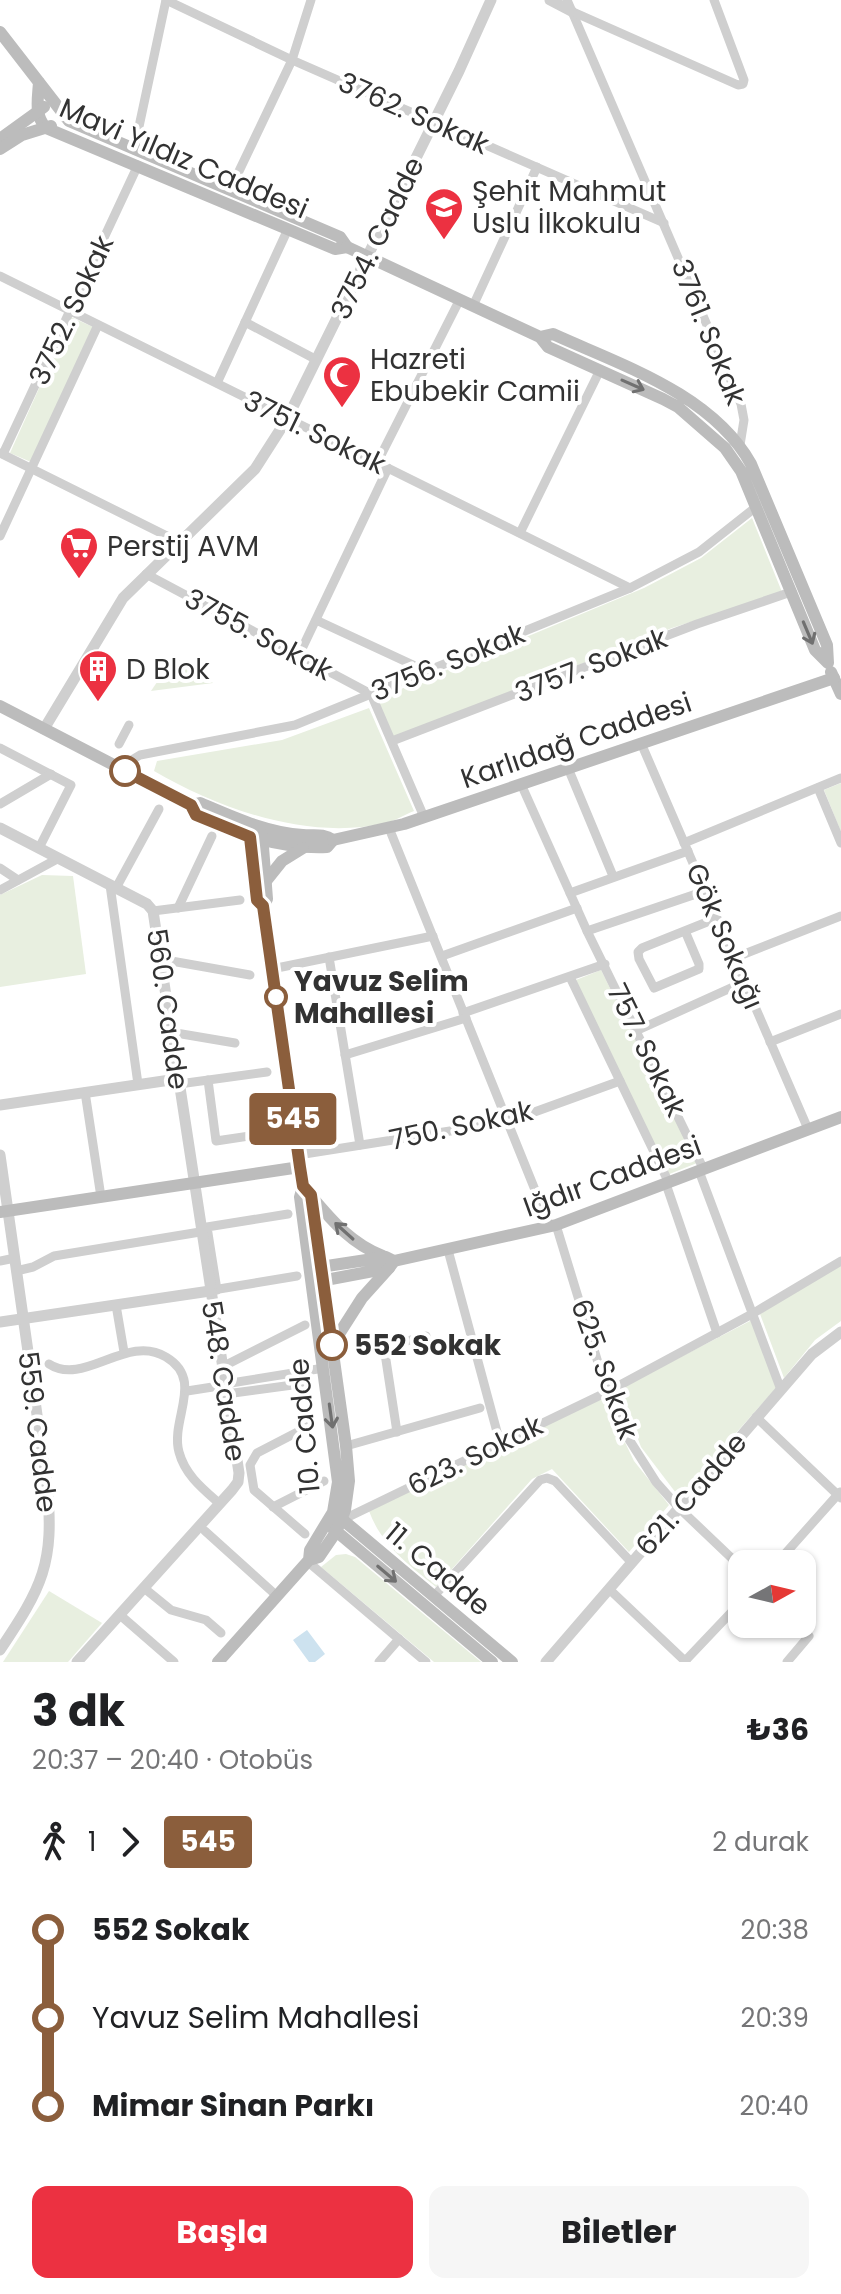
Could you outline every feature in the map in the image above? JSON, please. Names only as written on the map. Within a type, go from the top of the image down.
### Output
[{"type":"main road","name":"Mavi Yıldız Caddesi","points":[[0,32],[63,116],[75,125],[134,150],[288,229],[335,249],[347,247]]},
{"type":"main road","name":"Mavi Yıldız Caddesi","points":[[39,82],[37,111],[39,121],[46,128],[138,165],[340,237],[347,247],[540,337],[548,347],[663,399],[740,445],[751,464],[827,645],[828,663]]},
{"type":"main road","points":[[0,139],[37,111],[54,104]]},
{"type":"main road","points":[[0,149],[22,135],[46,128],[63,116]]},
{"type":"main road","name":"Mavi Yıldız Caddesi","points":[[540,337],[553,334],[667,386],[683,395],[719,433],[741,471],[815,650],[828,663]]},
{"type":"main road","points":[[828,663],[841,694]]},
{"type":"main road","name":"Karlıdağ Caddesi","points":[[0,706],[191,805],[196,815],[256,839],[303,848],[327,847],[333,840],[424,817],[834,678]]},
{"type":"main road","name":"Karlıdağ Caddesi","points":[[191,805],[200,803],[255,825],[303,835],[325,835],[333,840]]},
{"type":"main road","name":"10. Cadde","points":[[255,825],[257,900],[263,906],[318,1282],[324,1368],[337,1467],[335,1522]]},
{"type":"main road","name":"10. Cadde","points":[[256,839],[266,881],[267,899],[263,906]]},
{"type":"main road","points":[[266,881],[282,861],[303,848]]},
{"type":"main road","name":"Iğdır Caddesi","points":[[318,1282],[390,1262],[553,1226],[841,1117]]},
{"type":"main road","points":[[4,1211],[193,1184],[299,1161]]},
{"type":"main road","points":[[307,1191],[344,1233],[390,1262],[332,1345]]},
{"type":"main road","name":"Iğdır Caddesi","points":[[316,1268],[390,1262]]},
{"type":"main road","name":"10. Cadde","points":[[220,1661],[308,1561],[310,1550],[335,1522],[348,1496],[346,1446],[332,1345],[318,1282]]},
{"type":"main road","name":"11. Cadde","points":[[335,1522],[434,1596],[512,1662]]},
{"type":"main road","name":"11. Cadde","points":[[335,1522],[492,1662]]},
{"type":"street","points":[[134,150],[166,0]]},
{"type":"street","name":"3762. Sokak","points":[[166,0],[292,60],[664,223]]},
{"type":"street","points":[[227,196],[292,60],[311,0]]},
{"type":"street","name":"3754. Cadde","points":[[44,729],[115,608],[255,469],[287,419],[491,0]]},
{"type":"street","points":[[550,0],[569,5],[738,85],[743,84],[714,0]]},
{"type":"street","name":"3761. Sokak","points":[[569,5],[741,404],[744,420],[740,445]]},
{"type":"street","name":"3752. Sokak","points":[[2,453],[138,165]]},
{"type":"street","points":[[473,306],[537,167]]},
{"type":"street","points":[[217,383],[288,229]]},
{"type":"street","name":"3751. Sokak","points":[[0,276],[630,588]]},
{"type":"street","points":[[377,463],[460,299]]},
{"type":"street","points":[[245,322],[317,360]]},
{"type":"street","points":[[0,536],[98,325]]},
{"type":"street","points":[[520,533],[600,370]]},
{"type":"street","points":[[2,453],[179,542]]},
{"type":"street","points":[[299,655],[388,468]]},
{"type":"street","name":"3756. Sokak","points":[[125,771],[130,761],[140,755],[295,725],[630,588],[699,552],[756,507]]},
{"type":"street","name":"3755. Sokak","points":[[146,574],[371,694]]},
{"type":"street","name":"3757. Sokak","points":[[392,741],[697,624],[791,592]]},
{"type":"street","points":[[316,620],[426,671]]},
{"type":"street","points":[[371,694],[424,817]]},
{"type":"street","points":[[119,744],[129,725]]},
{"type":"street","name":"Gök Sokağı","points":[[641,743],[808,1129]]},
{"type":"street","points":[[0,748],[71,785],[39,848]]},
{"type":"street","points":[[568,768],[613,876]]},
{"type":"street","points":[[0,804],[51,774]]},
{"type":"street","points":[[570,893],[686,847],[841,778]]},
{"type":"street","name":"757. Sokak","points":[[521,784],[587,931],[638,1030],[702,1170],[781,1390]]},
{"type":"street","points":[[818,788],[841,843]]},
{"type":"street","points":[[138,1084],[113,886],[159,809]]},
{"type":"street","name":"560. Cadde","points":[[0,828],[147,904],[153,911],[193,1184]]},
{"type":"street","name":"625. Sokak","points":[[389,828],[507,1122],[553,1226],[607,1392],[638,1457],[679,1508],[728,1555]]},
{"type":"street","points":[[178,908],[212,836]]},
{"type":"street","points":[[0,890],[59,858]]},
{"type":"street","points":[[0,868],[18,880]]},
{"type":"street","points":[[587,931],[705,891]]},
{"type":"street","points":[[153,911],[240,900]]},
{"type":"street","points":[[442,956],[577,908]]},
{"type":"street","points":[[734,958],[841,916]]},
{"type":"street","points":[[685,931],[699,969],[654,988],[638,952],[642,948],[717,918]]},
{"type":"street","points":[[272,969],[433,936]]},
{"type":"street","points":[[329,957],[360,1145]]},
{"type":"street","points":[[160,959],[250,975]]},
{"type":"street","points":[[345,1055],[464,1016],[605,964]]},
{"type":"street","points":[[570,977],[667,1184],[717,1333]]},
{"type":"street","points":[[638,1030],[744,982]]},
{"type":"street","points":[[770,1042],[841,1014]]},
{"type":"street","points":[[170,1032],[235,1043]]},
{"type":"street","points":[[0,1105],[138,1084],[208,1080],[267,1072]]},
{"type":"street","points":[[208,1080],[216,1141],[276,1132]]},
{"type":"street","name":"750. Sokak","points":[[299,1161],[360,1145],[507,1122],[620,1081]]},
{"type":"street","points":[[85,1092],[101,1197]]},
{"type":"street","name":"559. Cadde","points":[[0,1155],[4,1211],[16,1264],[47,1485],[49,1545],[35,1597],[0,1650]]},
{"type":"street","name":"548. Cadde","points":[[77,1662],[220,1504],[236,1485],[244,1466],[223,1388],[214,1290],[200,1232],[193,1184]]},
{"type":"street","points":[[214,1290],[207,1227],[288,1214]]},
{"type":"street","points":[[0,1261],[33,1267],[54,1256],[200,1232]]},
{"type":"street","points":[[448,1250],[500,1443]]},
{"type":"street","name":"623. Sokak","points":[[335,1522],[607,1392],[752,1314],[841,1261]]},
{"type":"street","points":[[0,1322],[297,1276]]},
{"type":"street","points":[[116,1305],[124,1352]]},
{"type":"street","points":[[222,1367],[305,1325]]},
{"type":"street","name":"621. Cadde","points":[[546,1662],[756,1417],[819,1347],[841,1332]]},
{"type":"street","points":[[397,1432],[384,1347],[426,1336]]},
{"type":"street","points":[[49,1364],[58,1368],[76,1368],[96,1364],[124,1352],[150,1351],[167,1357],[180,1369],[187,1391],[177,1433],[180,1456],[194,1480],[220,1504]]},
{"type":"street","points":[[223,1388],[324,1368]]},
{"type":"street","points":[[187,1391],[300,1384]]},
{"type":"street","points":[[346,1446],[480,1408]]},
{"type":"street","points":[[756,1417],[840,1495],[789,1550]]},
{"type":"street","points":[[305,1534],[254,1490],[244,1466],[255,1453],[313,1424]]},
{"type":"street","points":[[434,1596],[540,1480],[547,1478],[555,1481],[632,1563]]},
{"type":"street","points":[[273,1507],[324,1481]]},
{"type":"street","points":[[205,1531],[277,1596]]},
{"type":"street","points":[[308,1561],[426,1662]]},
{"type":"street","points":[[144,1588],[171,1610],[206,1620],[221,1633]]},
{"type":"street","points":[[609,1589],[686,1662],[728,1616]]},
{"type":"street","points":[[120,1615],[174,1662]]},
{"type":"street","points":[[787,1662],[807,1638]]},
{"type":"street","points":[[379,1662],[399,1639]]},
{"type":"street","points":[[667,1662],[676,1652]]},
{"type":"green space","points":[[71,317],[93,327],[31,462],[10,453]]},
{"type":"green space","points":[[752,518],[782,592],[672,628],[393,738],[377,699],[644,588],[701,558]]},
{"type":"green space","points":[[174,657],[213,683],[151,691]]},
{"type":"green space","points":[[369,708],[414,811],[389,822],[326,828],[265,818],[207,798],[154,771],[157,761],[282,740]]},
{"type":"green space","points":[[841,783],[841,832],[824,790]]},
{"type":"green space","points":[[42,875],[73,876],[86,974],[0,987],[0,895]]},
{"type":"green space","points":[[601,970],[697,1163],[667,1175],[576,980]]},
{"type":"green space","points":[[841,1264],[841,1321],[815,1340],[784,1378],[760,1314]]},
{"type":"green space","points":[[752,1320],[777,1387],[679,1497],[641,1447],[619,1389]]},
{"type":"green space","points":[[603,1397],[634,1461],[669,1505],[629,1552],[552,1469],[532,1479],[436,1587],[397,1554],[374,1523],[369,1511]]},
{"type":"green space","points":[[336,1555],[355,1557],[481,1662],[434,1662],[321,1567]]},
{"type":"green space","points":[[49,1591],[102,1623],[68,1662],[3,1662]]},
{"type":"water","points":[[307,1630],[325,1654],[315,1662],[309,1662],[293,1640]]},
{"type":"bus line","name":"545","points":[[125,771],[191,805],[196,815],[250,837],[257,900],[263,906],[303,1186],[311,1195],[332,1345]]},
{"type":"place","name":"Şehit Mahmut Uslu İlkokulu","points":[[444,241]]},
{"type":"place","name":"Hazreti Ebubekir Camii","points":[[342,409]]},
{"type":"place","name":"Perstij AVM","points":[[79,580]]},
{"type":"place","name":"D Blok","points":[[98,703]]},
{"type":"place","name":"Yavuz Selim Mahallesi","points":[[276,997]]},
{"type":"place","name":"552 Sokak","points":[[332,1345]]}]
